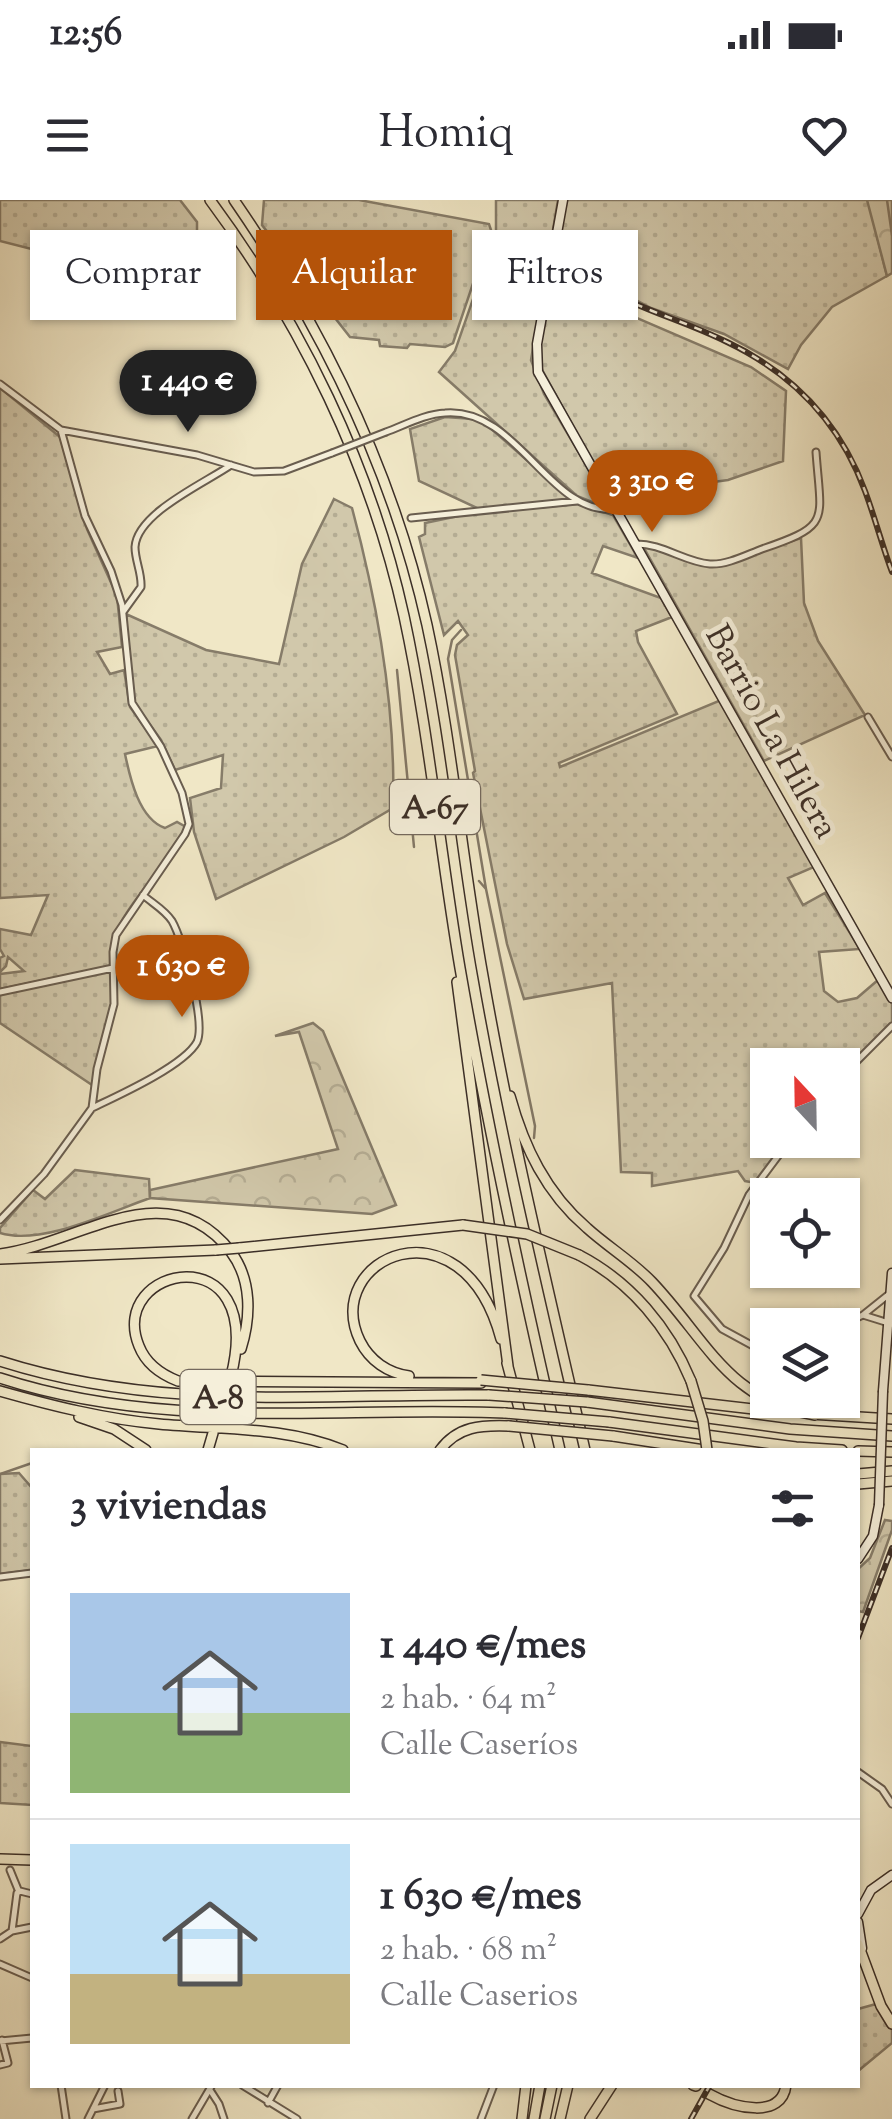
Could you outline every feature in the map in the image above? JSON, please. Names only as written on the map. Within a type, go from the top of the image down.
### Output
[{"type":"highway","name":"A-67","points":[[210,200],[293,327],[319,377],[359,471],[403,612],[489,1126],[560,1448]]},
{"type":"highway","name":"A-67","points":[[234,200],[286,278],[327,355],[394,510],[430,643],[469,899],[511,1126],[586,1448]]},
{"type":"highway","points":[[431,785],[508,1366]]},
{"type":"highway","points":[[469,899],[514,1110],[530,1154],[548,1186],[572,1215],[652,1282],[733,1378],[750,1389]]},
{"type":"highway","points":[[0,1256],[50,1244],[132,1215],[171,1214],[196,1221],[214,1233],[234,1257],[247,1290],[247,1328],[232,1376]]},
{"type":"highway","points":[[0,1256],[216,1250],[463,1225],[527,1234],[580,1255],[640,1302],[669,1338],[690,1381],[703,1421],[705,1448]]},
{"type":"highway","points":[[529,1448],[526,1435],[508,1366],[487,1300],[476,1283],[458,1266],[436,1255],[412,1252],[386,1259],[360,1287],[354,1315],[358,1337],[371,1357],[390,1371],[404,1376],[481,1381],[542,1386],[588,1390],[750,1408]]},
{"type":"highway","points":[[236,1356],[232,1310],[224,1293],[208,1281],[192,1276],[166,1280],[149,1292],[136,1311],[135,1333],[141,1351],[157,1371],[178,1381],[481,1381]]},
{"type":"highway","name":"A-8","points":[[0,1361],[96,1386],[180,1396],[489,1395],[586,1402],[790,1429],[892,1436]]},
{"type":"highway","name":"A-8","points":[[0,1378],[97,1403],[180,1413],[505,1413],[825,1448]]},
{"type":"highway","points":[[0,1392],[103,1425],[143,1448]]},
{"type":"highway","points":[[0,1392],[105,1417],[171,1426],[275,1432],[335,1448]]},
{"type":"highway","points":[[860,1417],[892,1419]]},
{"type":"highway","points":[[442,1448],[461,1431],[481,1426],[613,1436],[692,1448]]},
{"type":"highway","points":[[208,1448],[212,1432]]},
{"type":"highway","points":[[860,1451],[892,1452]]},
{"type":"highway","points":[[860,1471],[892,1470]]},
{"type":"highway","points":[[860,1484],[892,1480]]},
{"type":"highway","points":[[0,1859],[30,1860]]},
{"type":"highway","points":[[860,1948],[878,1999],[892,2024]]},
{"type":"highway","points":[[522,2119],[526,2088]]},
{"type":"highway","points":[[534,2119],[539,2088]]},
{"type":"highway","points":[[545,2119],[551,2088]]},
{"type":"highway","points":[[560,2119],[567,2088]]},
{"type":"highway","points":[[590,2119],[610,2088]]},
{"type":"highway","points":[[709,2094],[748,2116],[762,2117],[782,2103],[785,2088]]},
{"type":"street","name":"Barrio La Hilera","points":[[562,200],[536,344],[538,372],[892,998]]},
{"type":"street","points":[[0,384],[61,430],[272,473],[440,413],[455,412],[496,427],[579,501],[601,509],[615,509]]},
{"type":"street","points":[[61,430],[86,516],[123,612],[132,703],[161,747],[182,793],[188,824],[116,935],[114,1004],[97,1069],[92,1108]]},
{"type":"street","points":[[635,544],[652,545],[699,562],[717,564],[804,534],[814,526],[819,510],[816,452]]},
{"type":"street","points":[[123,612],[141,587],[136,545],[145,524],[160,510],[231,465]]},
{"type":"street","points":[[411,518],[579,501]]},
{"type":"street","points":[[868,717],[892,757]]},
{"type":"street","points":[[0,1220],[44,1174],[92,1108],[155,1076],[191,1048],[199,1033],[195,999],[174,926],[143,894]]},
{"type":"street","points":[[0,992],[113,968]]},
{"type":"street","points":[[860,1058],[892,1026]]},
{"type":"street","points":[[750,1344],[722,1329],[694,1296],[724,1248],[749,1195],[777,1158]]},
{"type":"street","points":[[860,1556],[873,1536],[879,1504],[892,1274]]},
{"type":"street","points":[[860,1317],[890,1292]]},
{"type":"street","points":[[864,1315],[890,1324]]},
{"type":"street","points":[[0,1577],[30,1573]]},
{"type":"street","points":[[860,1773],[882,1789],[892,1804]]},
{"type":"street","points":[[10,1870],[19,1892],[12,1931]]},
{"type":"street","points":[[860,1910],[870,1890],[892,1875]]},
{"type":"street","points":[[19,1892],[30,1894]]},
{"type":"street","points":[[0,1939],[12,1931],[30,1927]]},
{"type":"street","points":[[860,1934],[864,1957]]},
{"type":"street","points":[[0,1964],[30,1977]]},
{"type":"street","points":[[0,2065],[8,2063],[1,2041],[30,2038]]},
{"type":"street","points":[[61,2088],[66,2119]]},
{"type":"street","points":[[88,2119],[104,2088]]},
{"type":"street","points":[[192,2119],[211,2088]]},
{"type":"street","points":[[211,2088],[224,2119]]},
{"type":"street","points":[[246,2088],[297,2119]]},
{"type":"street","points":[[268,2103],[276,2088]]},
{"type":"street","points":[[482,2119],[493,2088]]},
{"type":"street","points":[[94,2108],[120,2104],[118,2091]]},
{"type":"green space","points":[[0,200],[180,200],[197,222],[197,230],[30,230],[30,249],[0,241]]},
{"type":"green space","points":[[264,200],[359,200],[489,224],[491,230],[472,230],[472,286],[453,343],[445,347],[410,344],[407,348],[380,346],[379,340],[350,337],[337,320],[452,320],[452,230],[266,230],[262,225]]},
{"type":"green space","points":[[496,200],[558,200],[553,230],[496,230]]},
{"type":"green space","points":[[565,200],[868,200],[887,276],[832,307],[801,345],[788,369],[724,334],[638,301],[638,230],[560,230]]},
{"type":"green space","points":[[867,200],[892,200],[892,273],[887,276]]},
{"type":"green space","points":[[472,302],[472,320],[538,320],[531,360],[544,394],[610,505],[602,506],[577,496],[439,372],[455,351]]},
{"type":"green space","points":[[638,319],[751,367],[786,391],[783,461],[728,480],[611,496],[539,364],[544,320]]},
{"type":"green space","points":[[0,388],[60,437],[87,529],[117,596],[122,647],[97,652],[110,674],[124,670],[130,707],[158,746],[125,754],[133,786],[142,807],[156,823],[165,828],[177,822],[186,827],[166,861],[128,910],[113,946],[111,966],[0,989],[0,974],[24,971],[8,957],[0,972],[0,958],[4,956],[0,929],[31,935],[48,895],[0,898]]},
{"type":"green space","points":[[445,417],[474,419],[488,426],[571,499],[479,509],[419,481],[410,429]]},
{"type":"green space","points":[[334,499],[352,508],[370,582],[392,732],[393,808],[344,837],[216,899],[194,832],[190,798],[221,788],[223,755],[175,770],[161,740],[135,704],[126,614],[206,650],[279,664],[302,564]]},
{"type":"green space","points":[[577,504],[613,515],[638,558],[603,546],[592,573],[661,598],[672,617],[636,631],[638,642],[677,714],[559,763],[560,767],[721,700],[814,867],[788,878],[803,905],[825,893],[860,949],[819,952],[824,991],[838,1002],[857,998],[878,980],[892,1004],[892,1022],[860,1055],[860,1048],[750,1048],[750,1158],[774,1158],[760,1178],[745,1181],[738,1171],[652,1186],[652,1173],[621,1172],[612,983],[524,999],[507,944],[473,773],[455,655],[457,645],[468,635],[458,621],[444,635],[419,537],[425,534],[425,523],[468,514]]},
{"type":"green space","points":[[801,538],[804,603],[818,641],[865,715],[764,761],[644,548],[649,546],[718,566]]},
{"type":"green space","points":[[106,971],[113,975],[113,1000],[92,1085],[0,1023],[0,994]]},
{"type":"green space","points":[[313,1023],[323,1031],[396,1205],[372,1214],[150,1198],[150,1190],[338,1149],[299,1032],[275,1036]]},
{"type":"green space","points":[[75,1170],[149,1179],[150,1198],[55,1231],[17,1236],[0,1233],[0,1228],[33,1190],[45,1199]]},
{"type":"green space","points":[[19,1473],[30,1486],[30,1570],[0,1574],[0,1474]]},
{"type":"green space","points":[[885,1520],[892,1521],[863,1612],[860,1567],[870,1558]]},
{"type":"green space","points":[[0,1742],[30,1746],[30,1805],[0,1803]]},
{"type":"green space","points":[[876,2004],[892,2029],[892,2043],[860,2069],[860,2008]]},
{"type":"waterway","points":[[887,200],[892,235]]},
{"type":"waterway","points":[[461,630],[452,640],[448,659],[486,889]]},
{"type":"waterway","points":[[397,670],[414,847]]},
{"type":"waterway","points":[[479,881],[486,889],[535,1126],[534,1138]]},
{"type":"waterway","points":[[0,1474],[30,1464]]},
{"type":"tunnel","points":[[213,1433],[230,1379]]},
{"type":"railway","points":[[638,305],[751,355],[811,403],[855,466],[892,572]]},
{"type":"railway","points":[[860,1633],[892,1548]]},
{"type":"railway","points":[[691,2119],[708,2088]]}]
